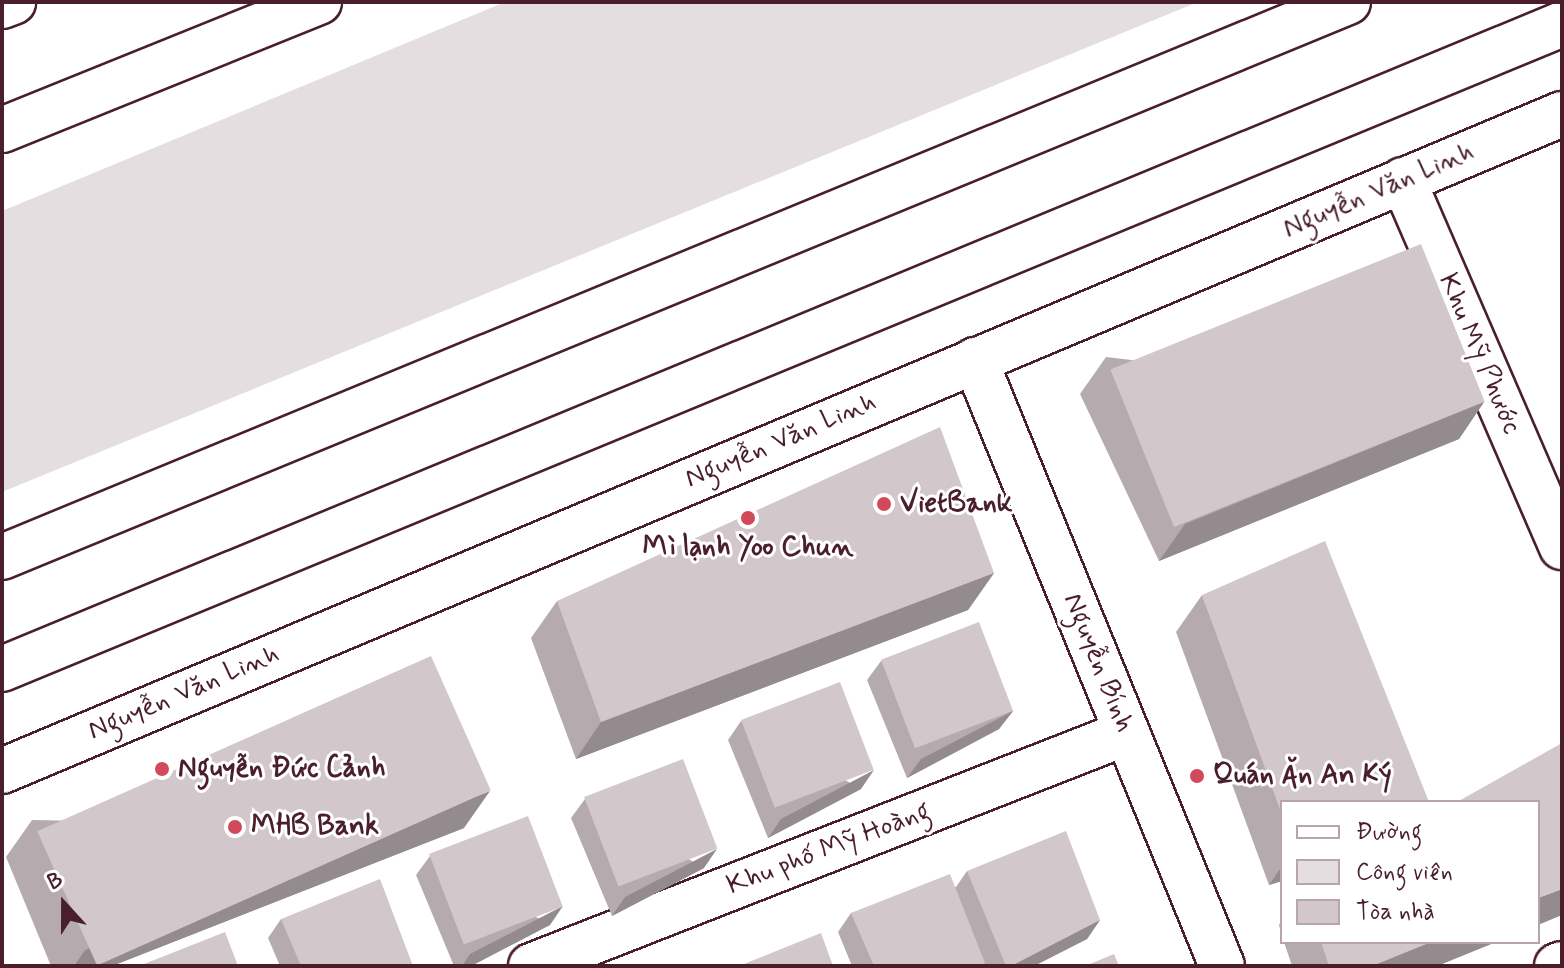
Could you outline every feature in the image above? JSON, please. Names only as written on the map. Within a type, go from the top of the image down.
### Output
[{"type":"main road","points":[[2,130],[319,2]]},
{"type":"main road","points":[[2,557],[1348,2]]},
{"type":"main road","points":[[2,669],[1562,24]]},
{"type":"main road","name":"Nguyễn Văn Linh","points":[[2,771],[1562,114]]},
{"type":"main road","name":"Khu Mỹ Phước","points":[[1403,180],[1559,533]]},
{"type":"main road","name":"Nguyễn Bính","points":[[975,360],[1222,966]]},
{"type":"main road","name":"Khu phố Mỹ Hoàng","points":[[531,966],[1126,733]]},
{"type":"green space","points":[[505,2],[1198,2],[2,492],[2,211]]},
{"type":"building","points":[[1421,244],[1485,402],[1174,527],[1110,369]]},
{"type":"building","points":[[940,427],[994,573],[601,722],[557,601]]},
{"type":"building","points":[[1325,541],[1428,800],[1280,800],[1280,810],[1202,595]]},
{"type":"building","points":[[979,622],[1013,711],[915,748],[881,660]]},
{"type":"building","points":[[431,656],[491,790],[97,966],[37,831]]},
{"type":"building","points":[[840,682],[874,770],[775,808],[741,720]]},
{"type":"building","points":[[1562,743],[1562,889],[1540,897],[1540,800],[1461,800]]},
{"type":"building","points":[[683,759],[717,849],[618,887],[584,797]]},
{"type":"building","points":[[528,816],[563,907],[464,945],[429,854]]},
{"type":"building","points":[[1066,831],[1100,920],[1006,966],[967,871]]},
{"type":"building","points":[[950,874],[985,963],[979,966],[874,966],[851,913]]},
{"type":"building","points":[[380,879],[413,966],[301,966],[281,919]]},
{"type":"building","points":[[225,932],[238,966],[139,966]]},
{"type":"building","points":[[821,933],[833,966],[739,966]]},
{"type":"building","points":[[1322,944],[1426,944],[1372,966],[1329,966]]},
{"type":"building","points":[[1114,954],[1119,966],[1085,966]]},
{"type":"place","name":"VietBank","points":[[884,504]]},
{"type":"place","name":"Mì lạnh Yoo Chun","points":[[748,518]]},
{"type":"place","name":"Nguyễn Đức Cảnh","points":[[162,769]]},
{"type":"place","name":"Quán Ăn An Ký","points":[[1197,776]]},
{"type":"place","name":"MHB Bank","points":[[235,827]]}]
